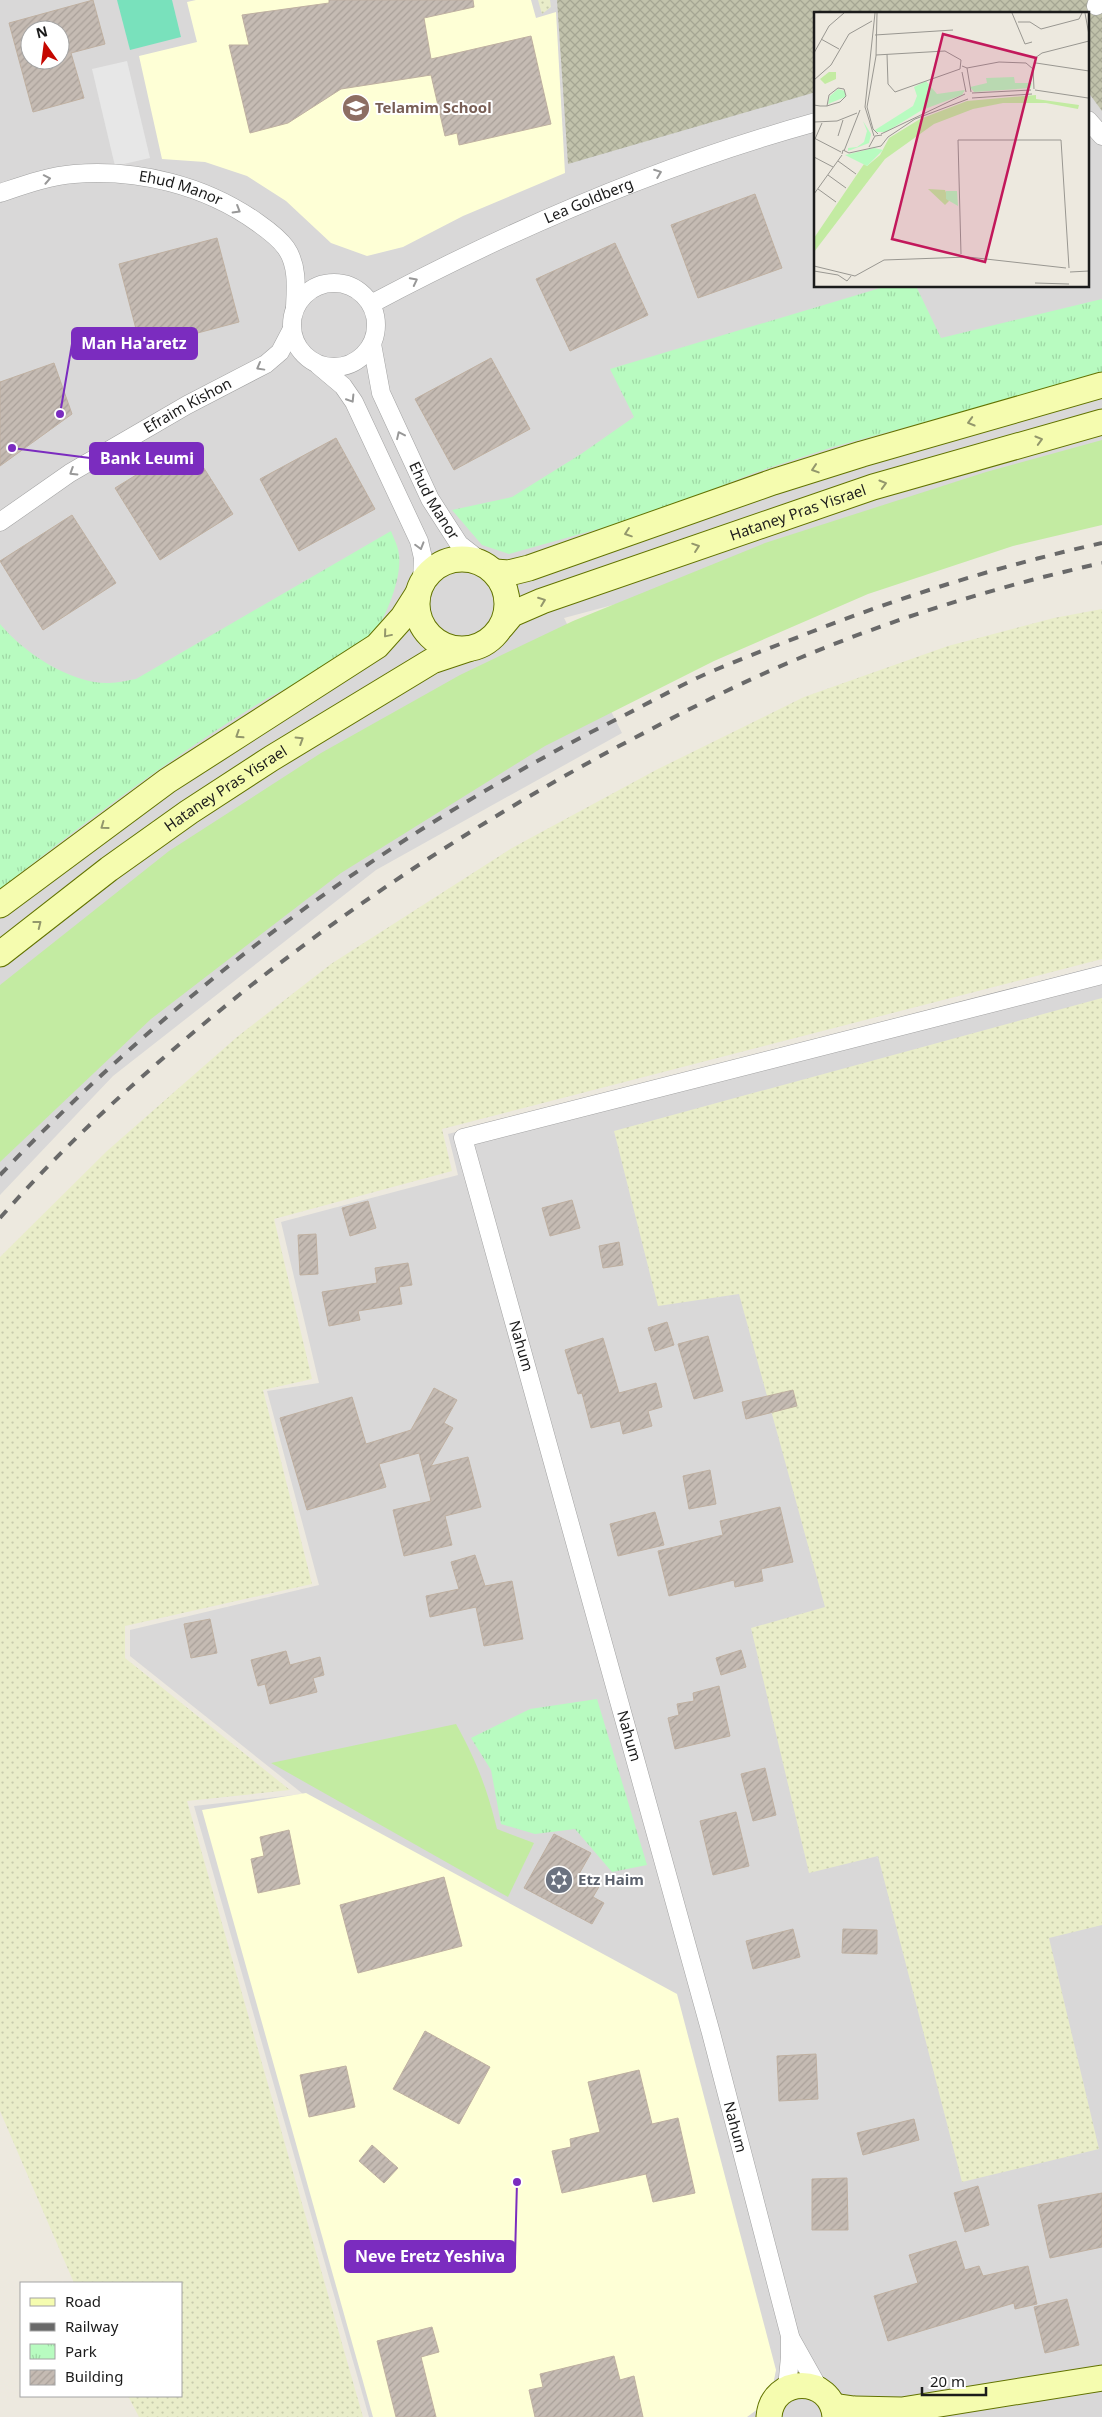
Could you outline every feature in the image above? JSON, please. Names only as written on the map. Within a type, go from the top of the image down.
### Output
[{"type":"main road","points":[[0,905],[166,781],[377,646],[403,617],[431,570],[449,560],[469,558],[509,573],[529,568],[773,482],[862,454],[1102,385]]},
{"type":"main road","name":"Hataney Pras Yisrael","points":[[502,626],[512,614],[542,601],[785,516],[873,487],[1102,422]]},
{"type":"main road","points":[[420,588],[416,610],[421,624],[429,635],[440,644],[454,649],[468,649],[482,645],[493,637],[502,626],[507,612],[507,598],[503,584],[489,567]]},
{"type":"main road","name":"Hataney Pras Yisrael","points":[[0,954],[109,869],[189,812],[247,774],[336,717],[432,661],[468,649]]},
{"type":"main road","points":[[767,2415],[775,2398],[787,2388],[806,2384],[829,2404],[893,2413],[1102,2378]]},
{"type":"street","points":[[1090,122],[1102,136]]},
{"type":"street","name":"Lea Goldberg","points":[[371,304],[515,231],[623,186],[709,153],[814,123]]},
{"type":"street","name":"Ehud Manor","points":[[0,193],[35,182],[73,174],[116,174],[187,186],[216,197],[271,233],[287,248],[294,265],[295,307]]},
{"type":"street","points":[[326,283],[352,286],[363,294],[371,304],[376,317],[376,330],[372,344],[365,354],[355,362],[330,368],[305,357],[296,345],[291,331],[295,307],[302,296],[313,288],[326,283]]},
{"type":"street","name":"Efraim Kishon","points":[[0,522],[70,473],[187,405],[266,364],[280,352],[291,331]]},
{"type":"street","name":"Ehud Manor","points":[[372,344],[381,393],[430,498],[460,544],[489,567]]},
{"type":"street","name":"Ehud Manor","points":[[318,364],[342,386],[354,402],[419,541],[423,558],[420,588]]},
{"type":"street","name":"Nahum","points":[[787,2388],[790,2336],[706,2014],[463,1138],[1102,975]]},
{"type":"street","name":"Nahum","points":[[790,2336],[829,2404]]},
{"type":"shaded area","points":[[0,0],[1076,0],[853,12],[814,12],[814,288],[1090,288],[1090,39],[1102,72],[1102,474],[564,618],[622,733],[376,870],[113,1076],[0,1195]]},
{"type":"shaded area","name":"Telamim School","points":[[196,0],[531,0],[536,18],[556,12],[565,173],[463,216],[403,247],[367,256],[331,243],[286,201],[247,176],[205,162],[162,159],[139,56],[197,42],[187,2]]},
{"type":"shaded area","points":[[538,0],[550,0],[551,7],[542,14]]},
{"type":"shaded area","points":[[557,0],[1102,0],[1102,111],[1090,95],[1090,12],[814,12],[814,93],[568,164]]},
{"type":"shaded area","points":[[127,61],[150,158],[115,166],[92,69]]},
{"type":"shaded area","points":[[1102,609],[1102,959],[442,1129],[452,1171],[274,1219],[312,1379],[263,1390],[312,1584],[125,1626],[125,1658],[290,1790],[187,1801],[363,2417],[139,2417],[129,2397],[182,2397],[182,2282],[74,2282],[0,2111],[0,1257],[107,1151],[237,1037],[331,964],[512,848],[656,770],[804,697],[948,646],[1054,618]]},
{"type":"shaded area","points":[[1102,965],[1102,2417],[369,2417],[194,1806],[303,1794],[130,1656],[130,1630],[319,1585],[267,1391],[319,1383],[281,1222],[458,1175],[448,1134]]},
{"type":"shaded area","points":[[1102,998],[1102,1925],[1049,1938],[1099,2149],[962,2182],[878,1856],[809,1873],[751,1628],[825,1607],[739,1294],[658,1306],[614,1131]]},
{"type":"shaded area","points":[[306,1793],[677,1994],[776,2370],[770,2400],[747,2417],[373,2417],[202,1810]]},
{"type":"green space","points":[[117,0],[172,0],[181,37],[130,50]]},
{"type":"green space","points":[[880,288],[917,288],[941,338],[1102,299],[1102,374],[833,447],[754,473],[648,515],[509,554],[482,545],[452,510],[512,497],[581,454],[634,417],[610,369]]},
{"type":"green space","points":[[1102,440],[1102,525],[1013,546],[868,594],[714,661],[545,746],[341,873],[151,1019],[0,1162],[0,985],[169,851],[321,753],[460,675],[573,621],[765,543],[986,472]]},
{"type":"green space","points":[[391,531],[399,553],[398,576],[395,587],[382,621],[371,637],[359,648],[333,666],[275,694],[227,723],[161,768],[0,889],[0,624],[35,656],[64,672],[94,682],[112,683],[136,679]]},
{"type":"green space","points":[[597,1699],[647,1865],[612,1872],[575,1829],[535,1834],[501,1824],[491,1770],[471,1738],[530,1709]]},
{"type":"green space","points":[[456,1724],[480,1775],[497,1829],[534,1843],[508,1897],[271,1763]]},
{"type":"building","points":[[93,0],[105,44],[71,53],[84,98],[33,112],[22,70],[70,70],[70,20],[20,20],[20,64],[9,23]]},
{"type":"building","points":[[329,0],[473,0],[474,7],[424,18],[431,59],[531,36],[551,124],[459,145],[457,133],[445,136],[431,75],[341,89],[288,123],[250,133],[229,45],[249,45],[242,15],[329,3]]},
{"type":"building","points":[[755,194],[782,268],[698,298],[671,225]]},
{"type":"building","points":[[217,238],[239,322],[141,348],[119,264]]},
{"type":"building","points":[[615,243],[648,315],[570,351],[536,279]]},
{"type":"building","points":[[491,358],[530,429],[454,470],[415,399]]},
{"type":"building","points":[[54,363],[72,414],[0,466],[0,382]]},
{"type":"building","points":[[336,438],[375,509],[299,551],[260,479]]},
{"type":"building","points":[[188,443],[233,514],[160,560],[115,488]]},
{"type":"building","points":[[72,515],[116,583],[43,630],[0,561]]},
{"type":"building","points":[[572,1200],[580,1228],[550,1236],[542,1208]]},
{"type":"building","points":[[368,1201],[376,1228],[350,1236],[342,1208]]},
{"type":"building","points":[[316,1234],[318,1274],[300,1275],[298,1235]]},
{"type":"building","points":[[619,1242],[623,1265],[603,1268],[599,1246]]},
{"type":"building","points":[[408,1263],[412,1285],[399,1287],[402,1304],[358,1311],[360,1320],[329,1326],[322,1292],[377,1283],[375,1268]]},
{"type":"building","points":[[667,1322],[674,1345],[655,1351],[648,1328]]},
{"type":"building","points":[[708,1336],[723,1391],[694,1399],[678,1344]]},
{"type":"building","points":[[603,1338],[619,1393],[656,1383],[662,1407],[648,1411],[652,1426],[623,1434],[620,1421],[591,1428],[582,1393],[578,1394],[565,1350]]},
{"type":"building","points":[[434,1388],[457,1400],[444,1423],[453,1428],[431,1466],[468,1457],[481,1507],[445,1516],[452,1545],[404,1556],[393,1510],[431,1501],[419,1453],[379,1464],[386,1487],[307,1510],[280,1418],[352,1397],[366,1444],[411,1430]]},
{"type":"building","points":[[793,1390],[797,1406],[746,1419],[742,1402]]},
{"type":"building","points":[[710,1470],[716,1504],[689,1509],[683,1476]]},
{"type":"building","points":[[780,1507],[793,1562],[761,1569],[763,1581],[735,1587],[734,1580],[669,1596],[658,1551],[723,1535],[720,1521]]},
{"type":"building","points":[[655,1512],[664,1545],[618,1556],[610,1524]]},
{"type":"building","points":[[475,1555],[485,1586],[512,1581],[523,1639],[484,1646],[476,1607],[430,1617],[426,1596],[459,1589],[451,1562]]},
{"type":"building","points":[[210,1619],[217,1653],[191,1658],[184,1624]]},
{"type":"building","points":[[741,1650],[746,1667],[721,1675],[716,1658]]},
{"type":"building","points":[[286,1651],[290,1665],[320,1657],[324,1675],[313,1678],[317,1692],[270,1704],[265,1684],[258,1686],[251,1660]]},
{"type":"building","points":[[719,1686],[730,1736],[675,1749],[668,1718],[679,1715],[677,1704],[694,1701],[693,1693]]},
{"type":"building","points":[[765,1768],[776,1815],[753,1821],[741,1774]]},
{"type":"building","points":[[736,1812],[749,1866],[713,1875],[700,1821]]},
{"type":"building","points":[[289,1830],[300,1884],[258,1893],[251,1859],[264,1856],[260,1837]]},
{"type":"building","name":"Etz Haim","points":[[554,1834],[591,1853],[579,1874],[600,1885],[593,1897],[604,1903],[592,1924],[524,1888]]},
{"type":"building","points":[[444,1877],[462,1946],[358,1973],[340,1905]]},
{"type":"building","points":[[793,1929],[800,1957],[753,1969],[746,1941]]},
{"type":"building","points":[[843,1929],[877,1930],[877,1954],[842,1953]]},
{"type":"building","points":[[425,2031],[490,2067],[459,2124],[393,2089]]},
{"type":"building","points":[[816,2054],[818,2099],[779,2101],[777,2056]]},
{"type":"building","points":[[346,2066],[355,2107],[309,2117],[300,2075]]},
{"type":"building","points":[[639,2070],[652,2124],[678,2118],[695,2193],[653,2202],[646,2174],[562,2193],[552,2151],[571,2147],[570,2139],[600,2132],[588,2082]]},
{"type":"building","points":[[914,2119],[919,2140],[863,2155],[857,2133]]},
{"type":"building","points":[[372,2145],[398,2168],[384,2183],[359,2161]]},
{"type":"building","points":[[847,2178],[848,2230],[812,2230],[812,2179]]},
{"type":"building","points":[[978,2186],[989,2225],[965,2232],[954,2193]]},
{"type":"building","points":[[1102,2193],[1102,2247],[1050,2258],[1038,2205]]},
{"type":"building","points":[[956,2241],[965,2270],[979,2266],[983,2276],[1028,2266],[1037,2304],[1015,2309],[1014,2303],[888,2341],[874,2296],[918,2283],[909,2255]]},
{"type":"building","points":[[1067,2299],[1079,2345],[1045,2353],[1034,2307]]},
{"type":"building","points":[[432,2327],[439,2352],[421,2357],[436,2417],[396,2417],[377,2341]]},
{"type":"building","points":[[614,2356],[620,2380],[634,2376],[643,2417],[535,2417],[529,2390],[543,2387],[540,2374]]},
{"type":"railway","points":[[0,1175],[67,1107],[137,1043],[208,983],[281,926],[356,872],[434,821],[515,773],[685,684],[754,654],[847,618],[919,593],[991,571],[1102,543]]},
{"type":"railway","points":[[0,1218],[58,1156],[119,1097],[249,987],[384,888],[524,799],[686,711],[803,657],[852,637],[951,603],[1001,588],[1102,563]]},
{"type":"place","name":"Telamim School","points":[[356,108]]},
{"type":"place","name":"Man Ha'aretz","points":[[60,414]]},
{"type":"place","name":"Bank Leumi","points":[[12,448]]},
{"type":"place","name":"Etz Haim","points":[[559,1880]]},
{"type":"place","name":"Neve Eretz Yeshiva","points":[[517,2182]]}]
